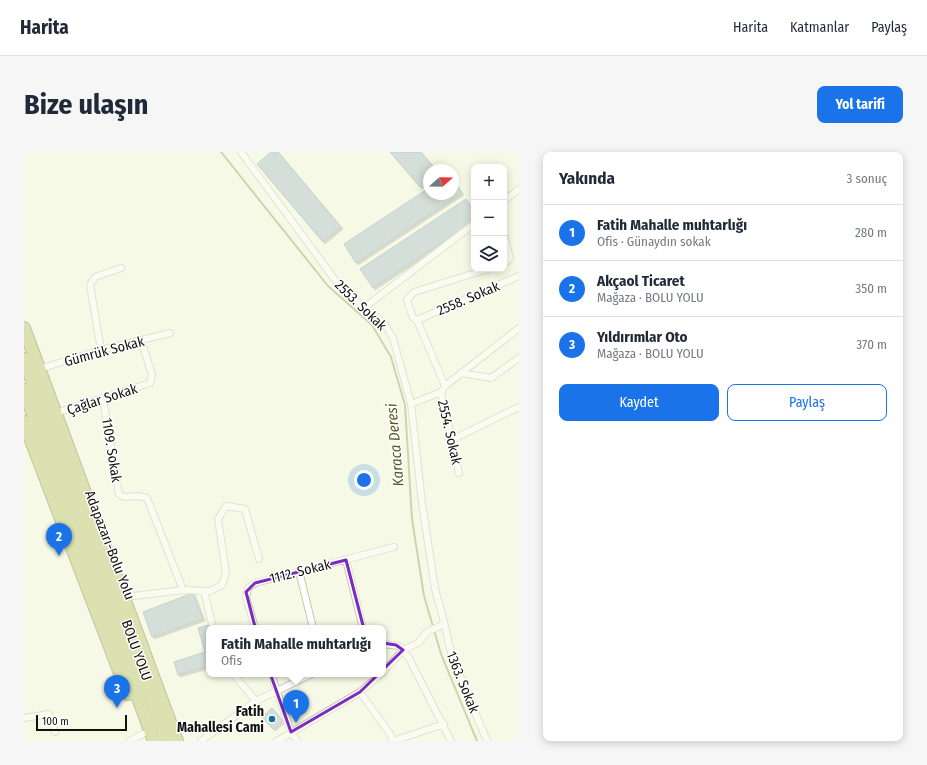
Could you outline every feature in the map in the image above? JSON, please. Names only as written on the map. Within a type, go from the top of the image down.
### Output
[{"type":"highway","points":[[24,328],[125,597],[177,741]]},
{"type":"highway","name":"Adapazarı-Bolu Yolu","points":[[24,359],[167,741]]},
{"type":"highway","name":"BOLU YOLU","points":[[24,390],[154,741]]},
{"type":"highway","points":[[24,422],[138,739]]},
{"type":"street","name":"2553. Sokak","points":[[241,152],[341,288],[384,323],[393,338],[411,404],[423,511],[434,589],[443,624]]},
{"type":"street","points":[[505,200],[519,189]]},
{"type":"street","points":[[365,307],[471,226]]},
{"type":"street","points":[[507,247],[510,258],[507,261]]},
{"type":"street","points":[[101,350],[90,285],[95,277],[121,268]]},
{"type":"street","name":"2554. Sokak","points":[[411,404],[441,392],[445,386],[417,320],[413,318],[407,300],[414,292],[478,272]]},
{"type":"street","name":"2558. Sokak","points":[[417,320],[519,276]]},
{"type":"street","points":[[445,386],[519,328]]},
{"type":"street","name":"Gümrük Sokak","points":[[39,369],[101,350],[170,334]]},
{"type":"street","name":"Çağlar Sokak","points":[[56,413],[104,399],[151,382],[152,375],[141,340]]},
{"type":"street","points":[[461,373],[491,378],[519,358]]},
{"type":"street","name":"2554. Sokak","points":[[441,392],[459,473]]},
{"type":"street","name":"1109. Sokak","points":[[104,399],[119,494],[124,497],[138,496],[146,498],[183,590]]},
{"type":"street","points":[[451,440],[519,407]]},
{"type":"street","points":[[125,597],[183,590],[204,592],[222,585],[226,573],[218,519],[226,506],[245,509],[259,559]]},
{"type":"street","name":"1112. Sokak","points":[[254,625],[246,597],[248,588],[255,583],[394,547]]},
{"type":"street","points":[[346,560],[362,625]]},
{"type":"street","points":[[299,571],[312,625]]},
{"type":"street","points":[[204,592],[212,625]]},
{"type":"street","points":[[386,669],[403,650],[418,642],[427,632],[443,624]]},
{"type":"street","name":"1363. Sokak","points":[[443,624],[452,657],[487,741]]},
{"type":"street","points":[[386,644],[396,645],[403,650],[413,665],[444,724],[451,741]]},
{"type":"street","points":[[236,677],[256,701]]},
{"type":"street","points":[[272,677],[292,732],[297,741]]},
{"type":"street","points":[[201,741],[256,701],[305,677]]},
{"type":"street","points":[[277,741],[360,692],[377,677]]},
{"type":"street","points":[[360,692],[390,734],[393,741],[444,724]]},
{"type":"street","points":[[24,718],[49,714],[54,732]]},
{"type":"highlighted area","points":[[346,560],[366,637],[370,641],[396,645],[403,650],[360,692],[291,732],[259,642],[246,592],[255,583]]},
{"type":"building","points":[[271,152],[278,152],[341,227],[323,242],[257,164]]},
{"type":"building","points":[[390,152],[421,152],[431,164],[423,164],[423,184],[420,187]]},
{"type":"building","points":[[423,192],[423,200],[451,200],[356,263],[344,244]]},
{"type":"building","points":[[466,199],[471,207],[471,223],[373,288],[360,269]]},
{"type":"building","points":[[193,593],[203,619],[152,637],[143,612]]},
{"type":"building","points":[[206,626],[206,667],[178,675],[174,662],[205,652],[198,628]]},
{"type":"building","name":"Fatih Mahallesi Cami","points":[[272,708],[283,721],[273,729],[262,717]]},
{"type":"waterway","name":"Karaca Deresi","points":[[221,152],[328,286],[372,325],[391,357],[405,405],[412,519],[424,596],[441,654],[477,741]]},
{"type":"place","name":"Akçaol Ticaret","points":[[59,556]]},
{"type":"place","name":"Yıldırımlar Oto","points":[[117,708]]},
{"type":"place","name":"Fatih Mahallesi Cami","points":[[272,719]]},
{"type":"place","name":"Fatih Mahalle muhtarlığı","points":[[296,723]]}]
